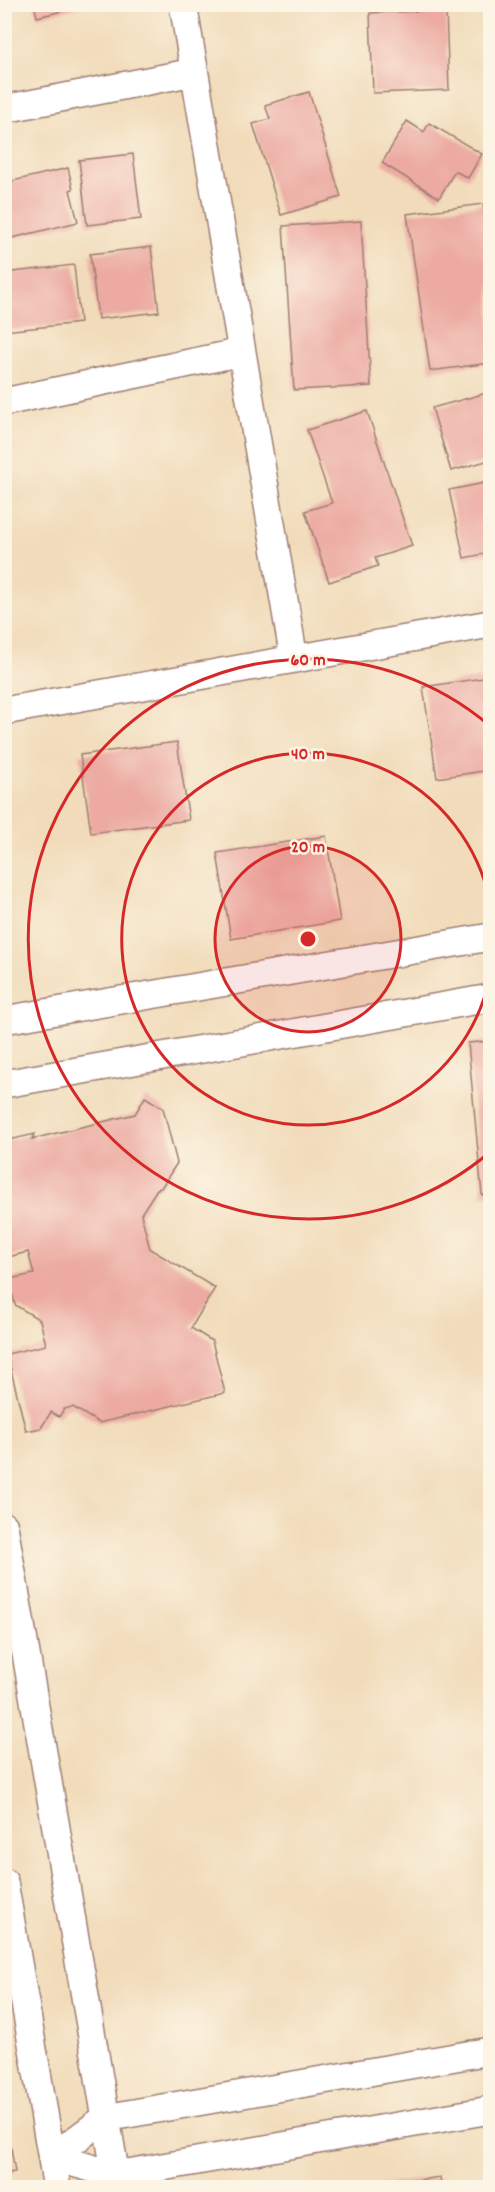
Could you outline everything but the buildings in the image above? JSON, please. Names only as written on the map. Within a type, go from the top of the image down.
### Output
[{"type":"street","points":[[183,4],[294,659]]},
{"type":"street","points":[[4,108],[195,72]]},
{"type":"street","points":[[4,402],[242,352]]},
{"type":"street","points":[[4,711],[490,624]]},
{"type":"street","points":[[4,1020],[490,937]]},
{"type":"street","points":[[4,1084],[490,998]]},
{"type":"street","points":[[4,1526],[117,2181]]},
{"type":"street","points":[[4,1882],[57,2187]]},
{"type":"street","points":[[52,2157],[105,2118],[490,2051]]},
{"type":"street","points":[[52,2157],[117,2181],[490,2110]]}]
